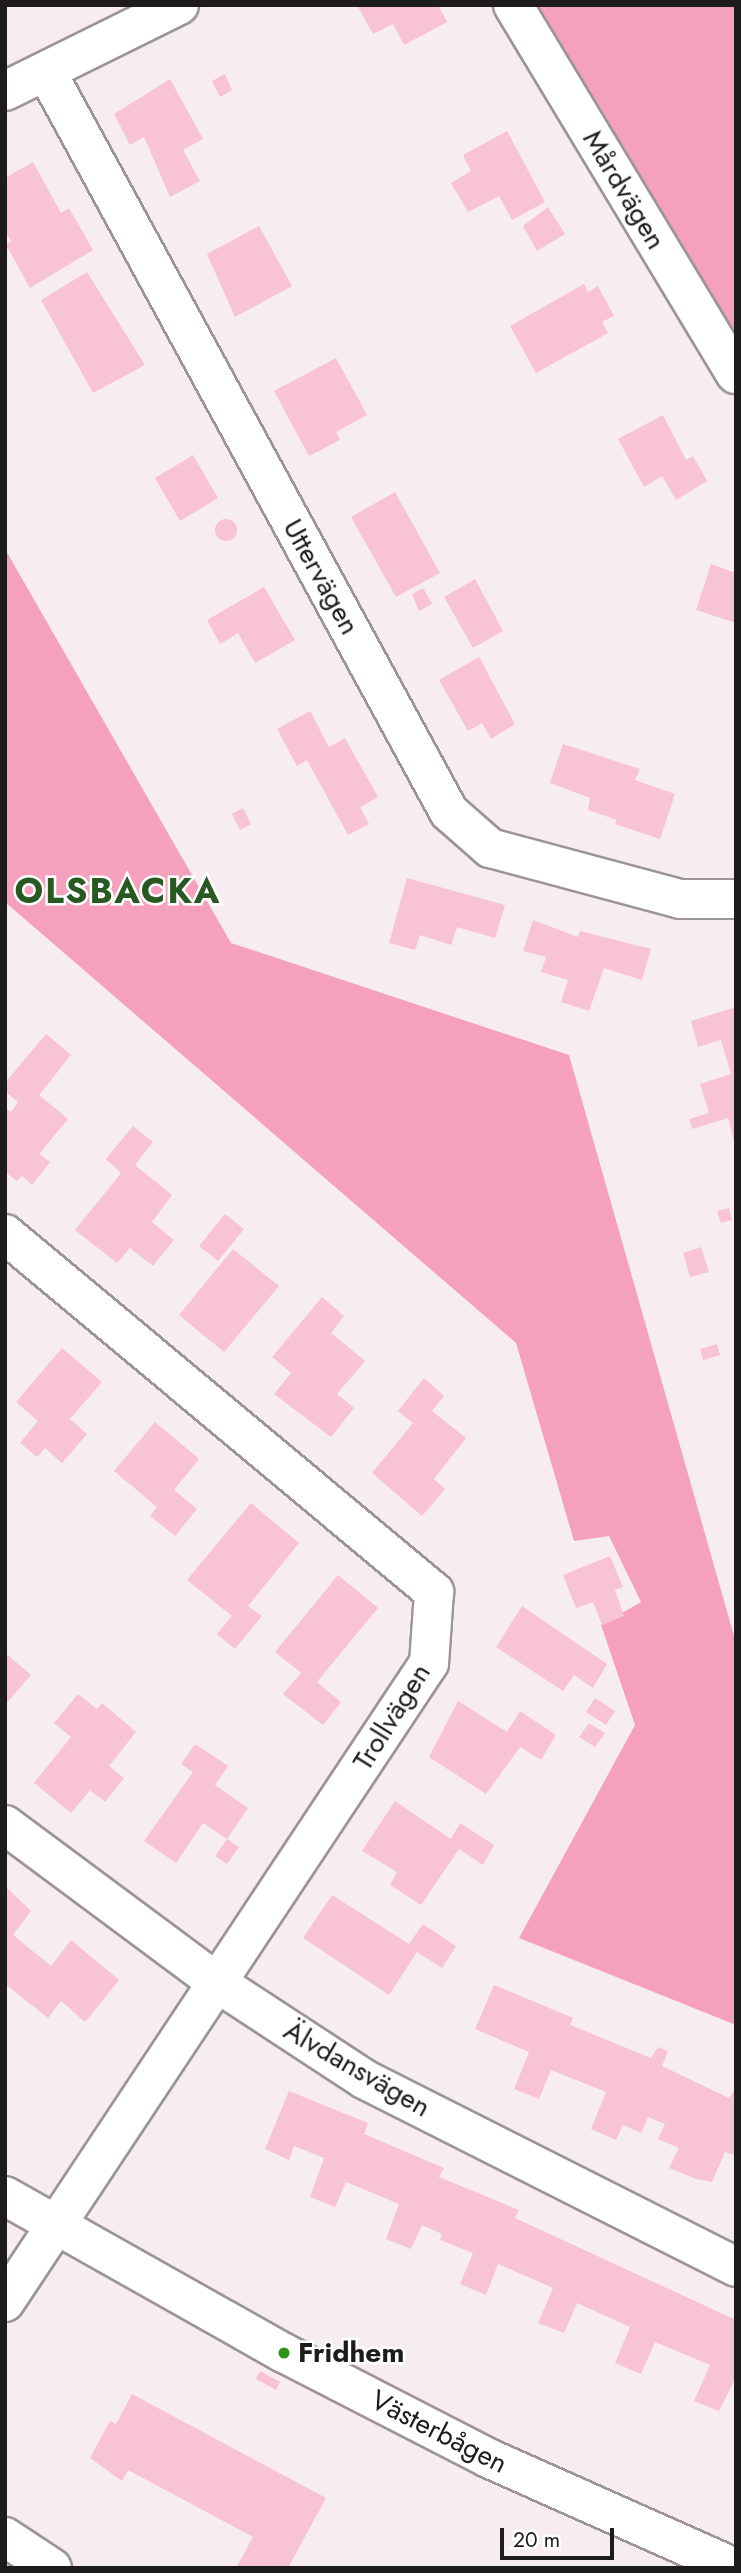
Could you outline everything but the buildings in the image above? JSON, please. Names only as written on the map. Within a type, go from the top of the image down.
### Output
[{"type":"street","points":[[5,91],[179,5]]},
{"type":"street","name":"Mårdvägen","points":[[513,5],[736,374]]},
{"type":"street","name":"Uttervägen","points":[[46,71],[449,812],[490,849],[680,898],[736,898]]},
{"type":"street","name":"Trollvägen","points":[[5,1234],[434,1592],[429,1663],[58,2228],[5,2302]]},
{"type":"street","name":"Älvdansvägen","points":[[5,1825],[219,1984],[364,2078],[736,2267]]},
{"type":"street","name":"Västerbågen","points":[[5,2196],[284,2353],[488,2458],[735,2568]]},
{"type":"street","points":[[5,2537],[52,2568]]},
{"type":"shaded area","points":[[513,5],[736,5],[736,374]]},
{"type":"shaded area","points":[[5,549],[231,943],[569,1055],[736,1643],[736,2025],[519,1938],[635,1725],[601,1625],[641,1602],[609,1536],[574,1541],[516,1343],[5,902]]},
{"type":"place","name":"Fridhem","points":[[284,2353]]},
{"type":"district","name":"OLSBACKA","points":[[118,891]]}]
